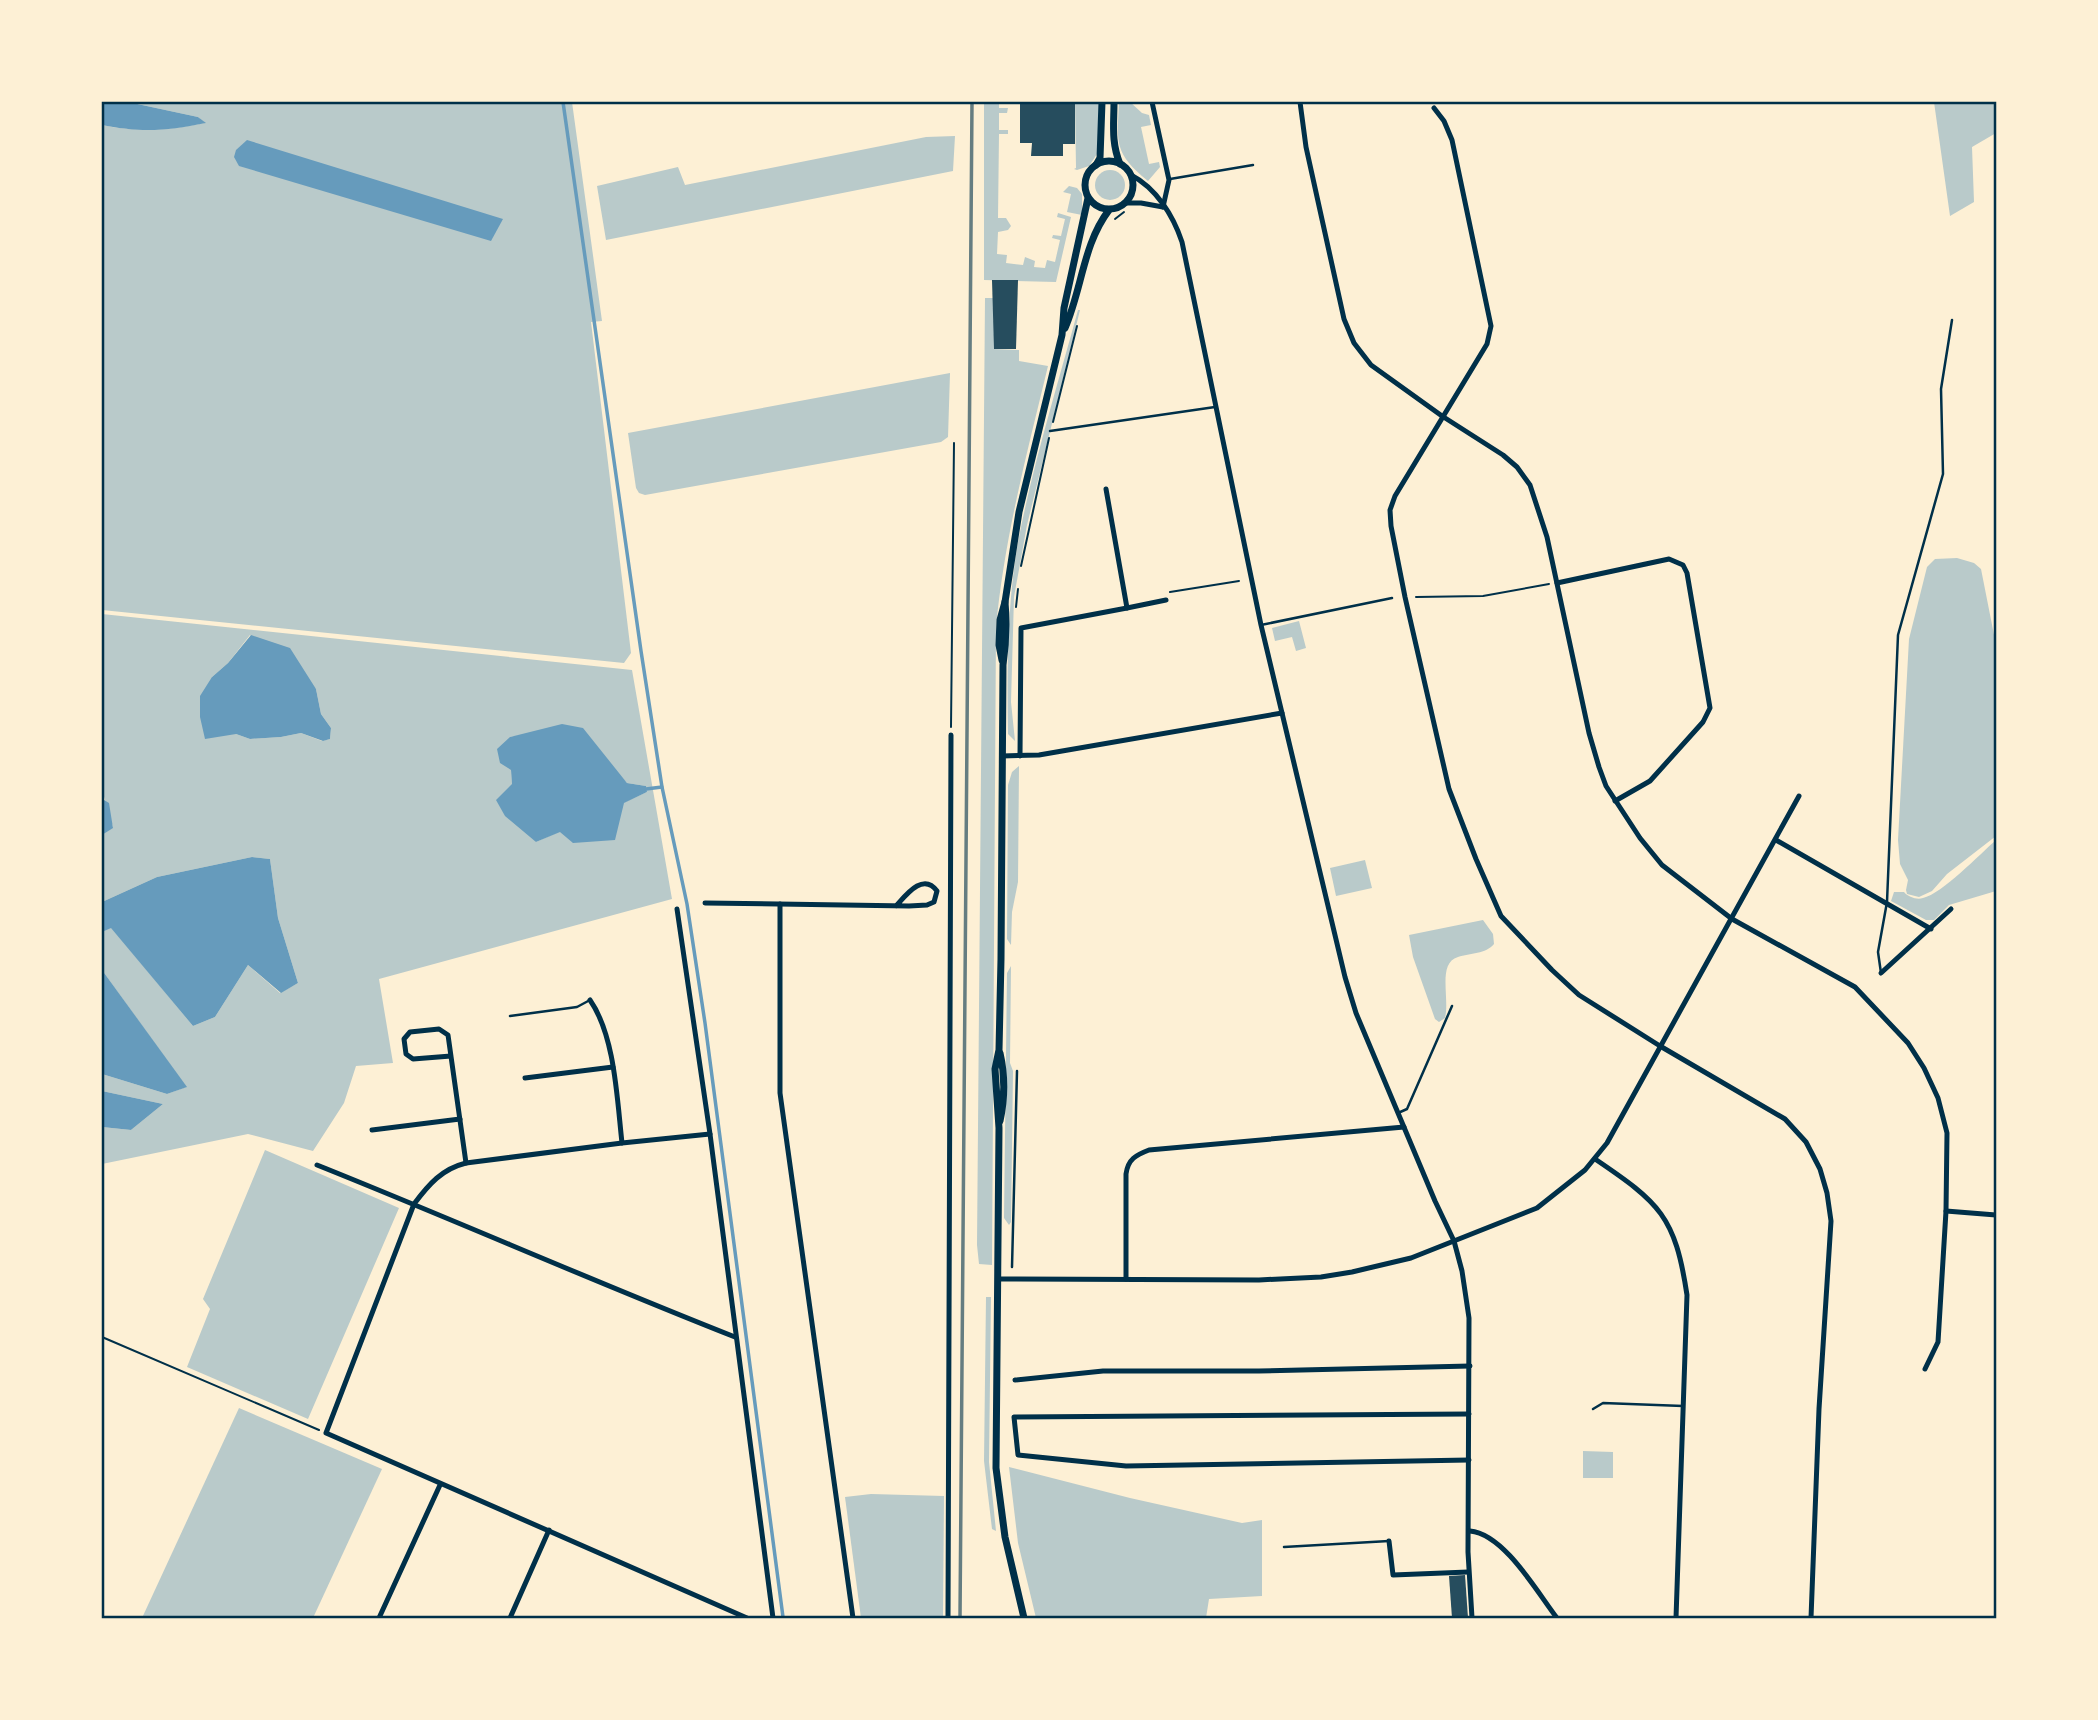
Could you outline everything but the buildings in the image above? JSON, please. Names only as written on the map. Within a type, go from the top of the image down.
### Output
[{"type":"main road","points":[[1024,1619],[1005,1537],[996,1468],[999,1128],[995,1069],[999,1050],[1003,665],[999,632],[1019,512],[1062,335],[1064,308],[1088,198],[1086,180],[1100,158],[1102,102]]},
{"type":"main road","points":[[1088,198],[1095,205],[1109,209],[1128,207],[1133,187],[1131,175],[1114,150],[1114,102]]},
{"type":"main road","points":[[1096,166],[1108,162],[1121,164]]},
{"type":"main road","points":[[1062,335],[1073,310],[1093,234],[1109,209]]},
{"type":"street","points":[[1152,102],[1169,180],[1163,207]]},
{"type":"street","points":[[1300,102],[1306,147],[1345,319],[1354,343],[1371,365],[1442,416],[1503,454],[1530,485],[1543,522],[1588,733],[1606,786],[1615,801],[1662,864],[1732,919],[1855,987],[1908,1042],[1924,1068],[1938,1098],[1947,1133],[1946,1211],[1938,1342],[1925,1369]]},
{"type":"street","points":[[1434,108],[1444,121],[1452,140],[1490,326],[1487,344],[1395,496],[1391,510],[1391,526],[1449,789],[1501,916],[1552,970],[1579,995],[1785,1119],[1806,1142],[1820,1169],[1831,1221],[1819,1409],[1811,1619]]},
{"type":"street","points":[[1131,175],[1149,186],[1173,220],[1182,242],[1261,625],[1345,977],[1356,1013],[1454,1241],[1462,1271],[1469,1318],[1468,1572],[1472,1619]]},
{"type":"street","points":[[1128,207],[1141,203],[1163,207]]},
{"type":"street","points":[[1107,489],[1127,608]]},
{"type":"street","points":[[1557,583],[1669,559],[1683,565],[1687,573],[1710,708],[1703,722],[1650,781],[1615,801]]},
{"type":"street","points":[[1020,756],[1021,628],[1166,600]]},
{"type":"street","points":[[1002,756],[1039,755],[1282,713]]},
{"type":"street","points":[[948,1619],[951,735]]},
{"type":"street","points":[[998,1279],[1259,1280],[1321,1277],[1412,1258],[1537,1208],[1595,1159],[1799,796]]},
{"type":"street","points":[[1776,840],[1931,929]]},
{"type":"street","points":[[705,903],[896,906],[928,905],[934,902],[936,897],[934,887],[924,883],[916,886],[896,906]]},
{"type":"street","points":[[936,897],[950,897]]},
{"type":"street","points":[[780,904],[780,1093],[853,1619]]},
{"type":"street","points":[[677,909],[710,1135],[773,1619]]},
{"type":"street","points":[[1881,973],[1951,909]]},
{"type":"street","points":[[590,1000],[602,1024],[613,1068],[622,1143]]},
{"type":"street","points":[[451,1056],[413,1059],[406,1054],[404,1039],[410,1032],[439,1028],[448,1035],[451,1056],[460,1119],[466,1163]]},
{"type":"street","points":[[525,1078],[613,1068]]},
{"type":"street","points":[[372,1130],[460,1119]]},
{"type":"street","points":[[1126,1279],[1126,1174],[1130,1161],[1139,1154],[1163,1149],[1404,1127]]},
{"type":"street","points":[[710,1135],[466,1163],[453,1166],[436,1177],[414,1204],[326,1433],[747,1619]]},
{"type":"street","points":[[1595,1159],[1639,1189],[1653,1202],[1668,1224],[1679,1250],[1687,1295],[1676,1619]]},
{"type":"street","points":[[317,1165],[735,1337]]},
{"type":"street","points":[[1946,1211],[1997,1215]]},
{"type":"street","points":[[1015,1380],[1102,1371],[1259,1371],[1470,1366]]},
{"type":"street","points":[[1469,1414],[1014,1417],[1018,1454],[1126,1466],[1469,1460]]},
{"type":"street","points":[[379,1619],[440,1485]]},
{"type":"street","points":[[510,1619],[549,1530]]},
{"type":"street","points":[[1470,1531],[1486,1534],[1499,1544],[1557,1619]]},
{"type":"street","points":[[1389,1541],[1394,1575],[1468,1572]]},
{"type":"lane","points":[[1169,180],[1253,165]]},
{"type":"lane","points":[[1881,973],[1878,952],[1887,902],[1898,635],[1942,474],[1941,388],[1952,320]]},
{"type":"lane","points":[[1050,431],[1215,407]]},
{"type":"lane","points":[[1261,625],[1392,598]]},
{"type":"lane","points":[[509,1016],[577,1007],[590,1000]]},
{"type":"lane","points":[[1398,1114],[1407,1110],[1452,1006]]},
{"type":"lane","points":[[1012,1267],[1017,1071]]},
{"type":"lane","points":[[1592,1409],[1603,1403],[1683,1406]]},
{"type":"lane","points":[[1284,1547],[1389,1541]]},
{"type":"path","points":[[1113,221],[1128,207]]},
{"type":"path","points":[[1020,573],[1034,497],[1078,323]]},
{"type":"path","points":[[951,735],[954,443]]},
{"type":"path","points":[[1165,593],[1239,581]]},
{"type":"path","points":[[1016,610],[1018,583]]},
{"type":"path","points":[[1405,597],[1483,596],[1538,586]]},
{"type":"path","points":[[102,1337],[326,1433]]},
{"type":"shaded area","points":[[128,102],[572,102],[602,321],[591,322],[631,653],[624,663],[102,610],[102,125],[154,130],[205,123],[198,117]]},
{"type":"shaded area","points":[[984,102],[999,102],[999,108],[1008,108],[1007,113],[999,113],[999,130],[1008,130],[1008,134],[999,134],[998,218],[1006,218],[1011,226],[1008,230],[998,232],[997,254],[1007,255],[1006,263],[1023,265],[1025,257],[1035,261],[1034,267],[1045,268],[1047,260],[1055,262],[1060,240],[1052,238],[1053,235],[1061,236],[1065,219],[1057,217],[1058,213],[1071,217],[1056,282],[984,280]]},
{"type":"shaded area","points":[[1075,102],[1100,102],[1097,154],[1089,166],[1077,170],[1074,169]]},
{"type":"shaded area","points":[[1119,102],[1130,102],[1142,113],[1149,115],[1151,125],[1141,127],[1149,164],[1159,162],[1160,167],[1148,181],[1129,163],[1120,147]]},
{"type":"shaded area","points":[[1934,102],[1996,102],[1996,133],[1972,147],[1974,202],[1950,216]]},
{"type":"shaded area","points":[[955,136],[953,171],[606,240],[597,186],[678,167],[685,185],[926,137]]},
{"type":"shaded area","points":[[1110,170],[1121,174],[1125,185],[1121,196],[1110,200],[1099,196],[1095,185],[1099,174]]},
{"type":"shaded area","points":[[1069,186],[1077,188],[1082,194],[1082,215],[1067,212],[1071,194],[1063,192]]},
{"type":"shaded area","points":[[985,298],[994,298],[994,349],[1019,350],[1019,361],[1048,366],[1010,529],[996,628],[992,1265],[979,1264],[977,1245]]},
{"type":"shaded area","points":[[1078,310],[1027,525],[1014,597],[1011,702],[1015,741],[1008,734],[1010,614],[1014,566],[1031,484]]},
{"type":"shaded area","points":[[950,373],[948,437],[941,442],[645,495],[639,493],[636,488],[628,433]]},
{"type":"shaded area","points":[[1957,558],[1974,563],[1981,569],[1996,645],[1996,836],[1947,874],[1932,891],[1919,897],[1907,894],[1908,880],[1900,864],[1898,840],[1909,639],[1927,567],[1935,559]]},
{"type":"shaded area","points":[[102,614],[632,670],[672,899],[379,979],[393,1063],[356,1066],[344,1103],[313,1151],[248,1134],[102,1164],[102,1127],[131,1130],[163,1104],[102,1091],[102,1074],[167,1094],[186,1087],[102,970],[102,932],[111,927],[193,1026],[215,1017],[248,965],[280,993],[298,983],[278,918],[270,859],[252,857],[157,877],[102,902],[102,835],[113,827],[102,790]],"holes":[[[250,635],[316,689],[321,714],[331,728],[330,739],[322,741],[301,733],[250,739],[236,734],[212,677],[228,663]],[[534,733],[613,768],[627,783],[646,786],[647,792],[536,842],[512,784],[510,737]]]},
{"type":"shaded area","points":[[1299,621],[1306,648],[1296,651],[1292,637],[1275,641],[1272,628]]},
{"type":"shaded area","points":[[1019,766],[1018,882],[1012,912],[1011,945],[1007,939],[1008,785],[1012,772]]},
{"type":"shaded area","points":[[1996,840],[1996,891],[1949,905],[1934,920],[1926,920],[1891,901],[1894,892],[1904,892],[1918,899],[1931,895],[1950,882]]},
{"type":"shaded area","points":[[1365,860],[1372,888],[1336,896],[1330,868]]},
{"type":"shaded area","points":[[1483,920],[1493,934],[1494,944],[1482,951],[1458,957],[1448,966],[1445,1018],[1439,1022],[1435,1019],[1413,957],[1409,935]]},
{"type":"shaded area","points":[[1011,966],[1010,1063],[1013,1071],[1009,1225],[1004,1218],[1007,973]]},
{"type":"shaded area","points":[[265,1150],[399,1208],[308,1419],[187,1367],[210,1309],[203,1299]]},
{"type":"shaded area","points":[[986,1297],[991,1297],[989,1462],[996,1531],[992,1529],[984,1461]]},
{"type":"shaded area","points":[[239,1408],[382,1469],[313,1618],[142,1618]]},
{"type":"shaded area","points":[[1583,1451],[1613,1452],[1613,1478],[1583,1478]]},
{"type":"shaded area","points":[[1009,1467],[1242,1523],[1262,1520],[1262,1596],[1209,1599],[1206,1618],[1036,1618],[1018,1543]]},
{"type":"shaded area","points":[[871,1494],[944,1496],[943,1618],[861,1618],[845,1497]]},
{"type":"water","points":[[102,102],[128,102],[198,117],[206,123],[154,130],[102,125]]},
{"type":"water","points":[[247,140],[503,219],[491,241],[239,166],[234,157],[236,150]]},
{"type":"water","points":[[251,635],[290,648],[316,689],[321,714],[331,728],[330,739],[323,741],[301,733],[250,739],[236,734],[205,739],[200,717],[200,696],[212,677],[228,663]]},
{"type":"water","points":[[562,724],[583,728],[627,783],[646,786],[647,792],[624,803],[615,840],[573,843],[560,832],[536,842],[505,816],[496,800],[512,784],[511,770],[500,763],[497,749],[510,737]]},
{"type":"water","points":[[102,790],[104,800],[109,803],[113,828],[102,835]]},
{"type":"water","points":[[252,857],[270,859],[278,918],[298,983],[281,993],[248,965],[215,1017],[193,1026],[111,928],[102,932],[102,902],[157,877]]},
{"type":"water","points":[[102,970],[187,1087],[167,1094],[102,1074]]},
{"type":"water","points":[[102,1091],[163,1104],[131,1130],[102,1127]]},
{"type":"waterway","points":[[563,102],[641,651],[662,787],[687,904],[705,1023],[783,1617]]},
{"type":"waterway","points":[[646,789],[662,787]]},
{"type":"railway","points":[[960,1618],[972,102]]}]
